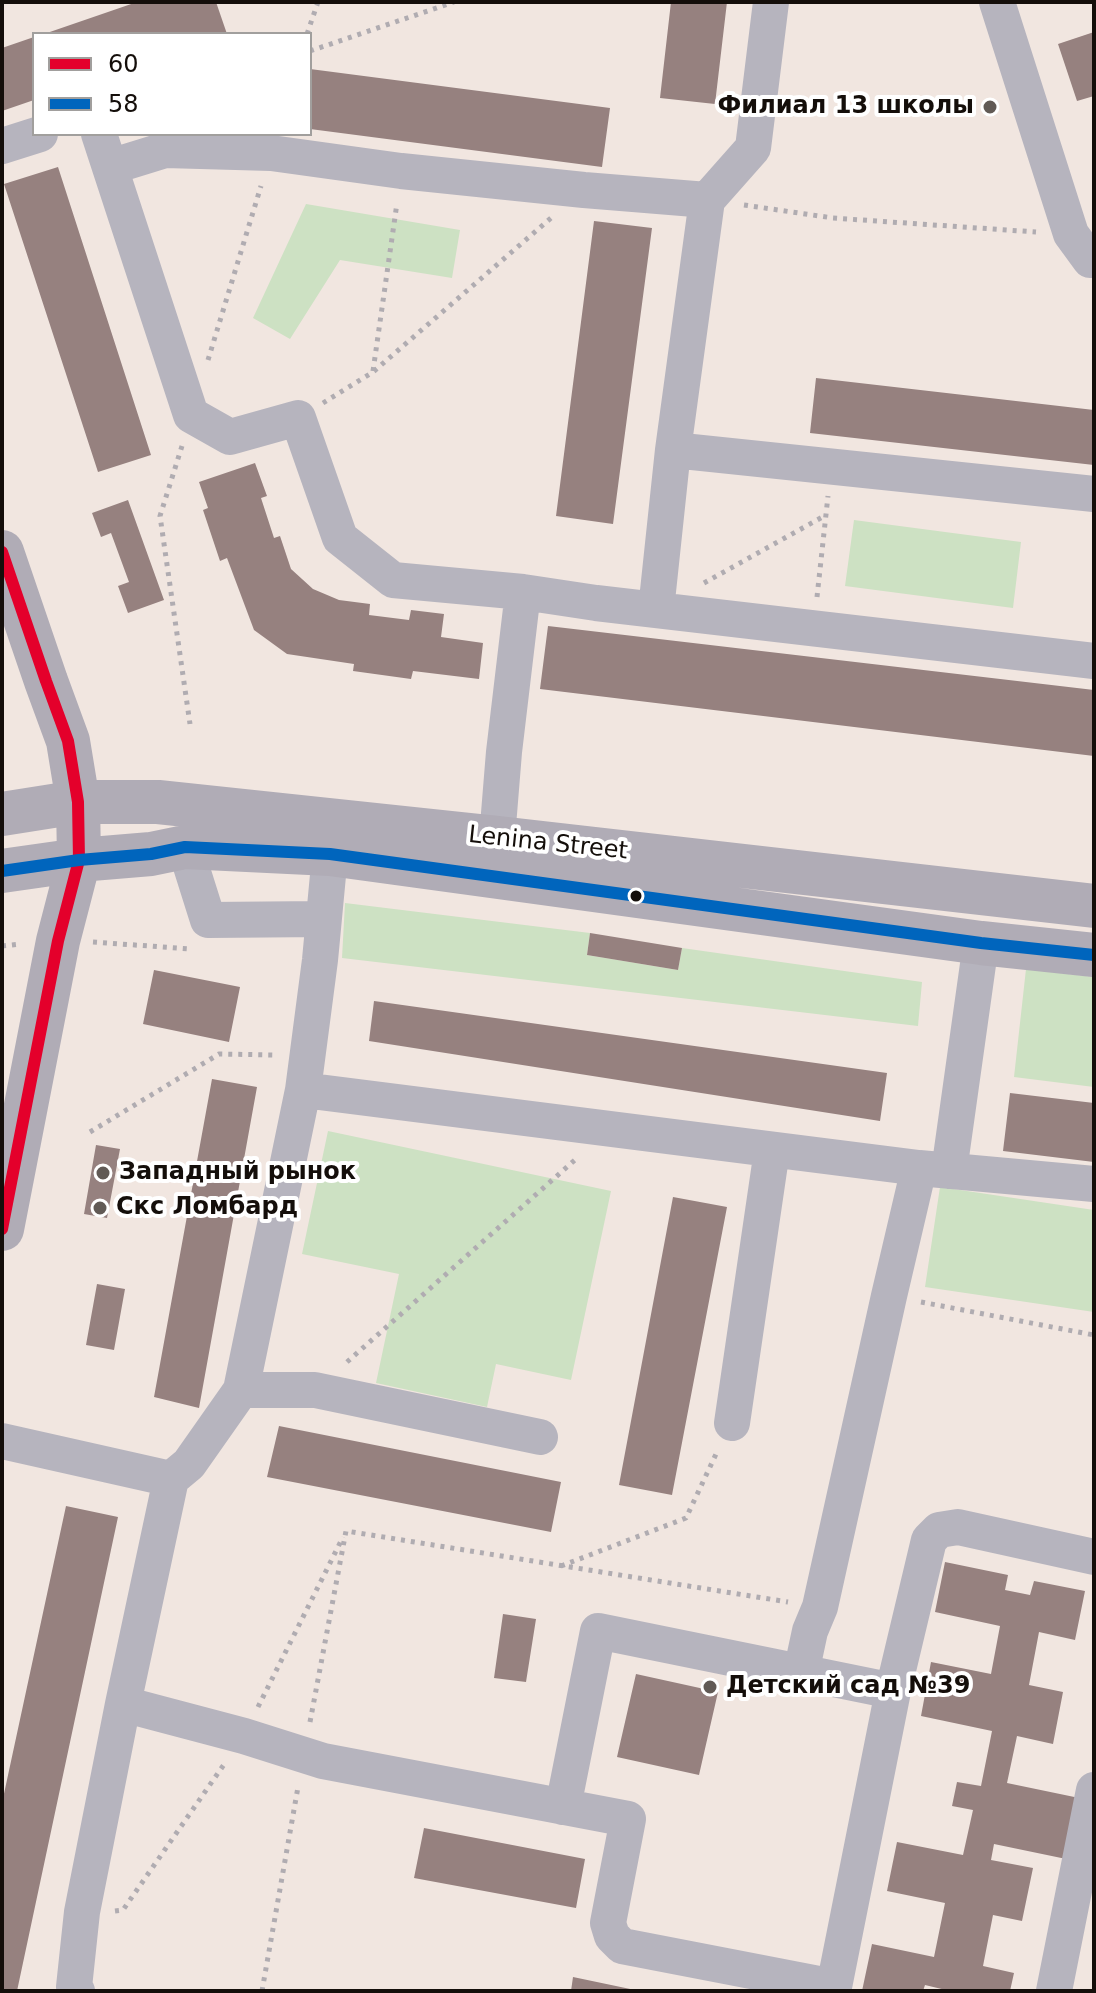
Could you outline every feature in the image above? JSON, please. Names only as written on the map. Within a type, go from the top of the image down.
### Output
[{"type":"main road","points":[[2,552],[68,741],[78,802],[79,860],[58,941],[2,1229]]},
{"type":"main road","name":"Lenina Street","points":[[2,814],[78,802],[158,802],[1094,906]]},
{"type":"main road","name":"Lenina Street","points":[[2,871],[151,854],[185,847],[330,854],[981,943],[1094,955]]},
{"type":"lane","points":[[656,610],[673,450],[707,200],[753,148],[771,2]]},
{"type":"lane","points":[[997,2],[1083,247]]},
{"type":"lane","points":[[2,146],[34,136]]},
{"type":"lane","points":[[707,200],[401,171],[271,153],[104,150],[191,415],[230,437],[298,418],[340,538],[393,580],[523,592],[1094,661]]},
{"type":"lane","points":[[673,450],[1094,494]]},
{"type":"lane","points":[[497,838],[523,592]]},
{"type":"lane","points":[[185,847],[208,920],[323,919]]},
{"type":"lane","points":[[77,1991],[74,1987],[82,1912],[171,1479],[189,1464],[241,1390],[305,1073],[330,854]]},
{"type":"lane","points":[[801,1673],[810,1631],[820,1607],[889,1296],[934,1169],[981,943]]},
{"type":"lane","points":[[305,1073],[610,1129],[934,1169],[1094,1184]]},
{"type":"lane","points":[[732,1423],[772,1150]]},
{"type":"lane","points":[[241,1390],[315,1390],[540,1437]]},
{"type":"lane","points":[[2,1441],[171,1479]]},
{"type":"lane","points":[[123,1704],[323,1761],[628,1819],[608,1923],[612,1936],[622,1946],[834,1989],[893,1691],[929,1540],[939,1530],[958,1527],[1094,1557]]},
{"type":"lane","points":[[563,1807],[598,1631],[893,1691]]},
{"type":"lane","points":[[1054,1991],[1094,1790]]},
{"type":"path","points":[[308,32],[318,2]]},
{"type":"path","points":[[312,50],[454,2]]},
{"type":"path","points":[[373,372],[401,171]]},
{"type":"path","points":[[298,418],[373,372],[584,190]]},
{"type":"path","points":[[707,200],[1083,247]]},
{"type":"path","points":[[814,627],[831,467]]},
{"type":"path","points":[[656,610],[826,515]]},
{"type":"path","points":[[90,1132],[219,1054],[305,1073]]},
{"type":"path","points":[[315,1390],[610,1129]]},
{"type":"path","points":[[889,1296],[1094,1335]]},
{"type":"path","points":[[560,1566],[686,1518],[732,1423]]},
{"type":"path","points":[[262,1991],[346,1531],[820,1607]]},
{"type":"green space","points":[[306,204],[460,230],[452,278],[340,260],[290,339],[253,318]]},
{"type":"green space","points":[[854,520],[1021,542],[1013,608],[845,586]]},
{"type":"green space","points":[[345,903],[590,933],[587,955],[678,970],[682,948],[922,982],[918,1026],[342,958]]},
{"type":"green space","points":[[1026,969],[1094,977],[1094,1087],[1014,1077]]},
{"type":"green space","points":[[328,1131],[611,1191],[571,1380],[496,1364],[487,1407],[376,1383],[399,1274],[302,1254]]},
{"type":"green space","points":[[940,1187],[1094,1210],[1094,1312],[925,1287]]},
{"type":"building","points":[[137,2],[216,2],[226,32],[50,32]]},
{"type":"building","points":[[671,2],[727,2],[715,104],[660,98]]},
{"type":"building","points":[[1094,32],[1094,96],[1077,101],[1058,44]]},
{"type":"building","points":[[32,38],[32,101],[2,111],[2,48]]},
{"type":"building","points":[[312,69],[610,108],[602,167],[312,129]]},
{"type":"building","points":[[58,167],[151,455],[98,472],[4,184]]},
{"type":"building","points":[[594,221],[652,228],[613,524],[556,516]]},
{"type":"building","points":[[816,378],[1094,410],[1094,465],[810,433]]},
{"type":"building","points":[[255,463],[267,496],[261,498],[274,538],[280,536],[291,569],[313,589],[339,600],[370,604],[369,615],[409,620],[411,610],[444,614],[441,637],[483,643],[479,679],[413,671],[411,679],[353,671],[354,664],[287,654],[254,630],[227,558],[220,561],[203,510],[208,508],[199,482]]},
{"type":"building","points":[[128,500],[164,600],[128,613],[118,586],[129,582],[111,533],[101,537],[92,513]]},
{"type":"building","points":[[548,626],[1094,690],[1094,756],[540,689]]},
{"type":"building","points":[[590,933],[682,948],[678,970],[587,955]]},
{"type":"building","points":[[154,970],[240,987],[229,1042],[143,1024]]},
{"type":"building","points":[[374,1001],[887,1073],[880,1121],[369,1041]]},
{"type":"building","points":[[212,1079],[257,1087],[199,1408],[154,1397]]},
{"type":"building","points":[[1010,1093],[1094,1103],[1094,1162],[1003,1151]]},
{"type":"building","points":[[96,1145],[120,1149],[107,1218],[84,1214]]},
{"type":"building","points":[[673,1197],[727,1207],[672,1495],[619,1485]]},
{"type":"building","points":[[97,1284],[125,1289],[114,1350],[86,1345]]},
{"type":"building","points":[[279,1426],[561,1482],[551,1532],[267,1477]]},
{"type":"building","points":[[66,1506],[118,1517],[17,1991],[2,1991],[2,1803]]},
{"type":"building","points":[[945,1562],[1008,1575],[1005,1590],[1030,1595],[1034,1581],[1085,1591],[1075,1640],[1039,1632],[1029,1685],[1063,1692],[1053,1744],[1017,1736],[1007,1783],[1084,1799],[1071,1860],[994,1844],[991,1860],[1033,1868],[1022,1921],[993,1915],[983,1966],[1014,1973],[1010,1991],[950,1991],[925,1985],[923,1991],[862,1991],[872,1944],[934,1957],[945,1903],[887,1891],[897,1842],[963,1855],[973,1810],[952,1806],[957,1782],[981,1786],[992,1731],[921,1716],[931,1662],[991,1674],[1000,1626],[935,1612]]},
{"type":"building","points":[[503,1614],[536,1619],[526,1682],[494,1678]]},
{"type":"building","points":[[636,1674],[718,1692],[699,1775],[617,1757]]},
{"type":"building","points":[[424,1828],[585,1859],[576,1908],[414,1878]]},
{"type":"building","points":[[573,1977],[635,1990],[635,1991],[571,1991]]},
{"type":"transit line","name":"60","points":[[2,552],[68,741],[78,802],[79,860],[58,941],[2,1229]]},
{"type":"transit line","name":"58","points":[[2,871],[151,854],[185,847],[330,854],[981,943],[1094,955]]},
{"type":"place","name":"Филиал 13 школы","points":[[990,107]]},
{"type":"place","name":"Западный рынок","points":[[103,1173]]},
{"type":"place","name":"Скс Ломбард","points":[[100,1208]]},
{"type":"place","name":"Детский сад №39","points":[[710,1687]]}]
